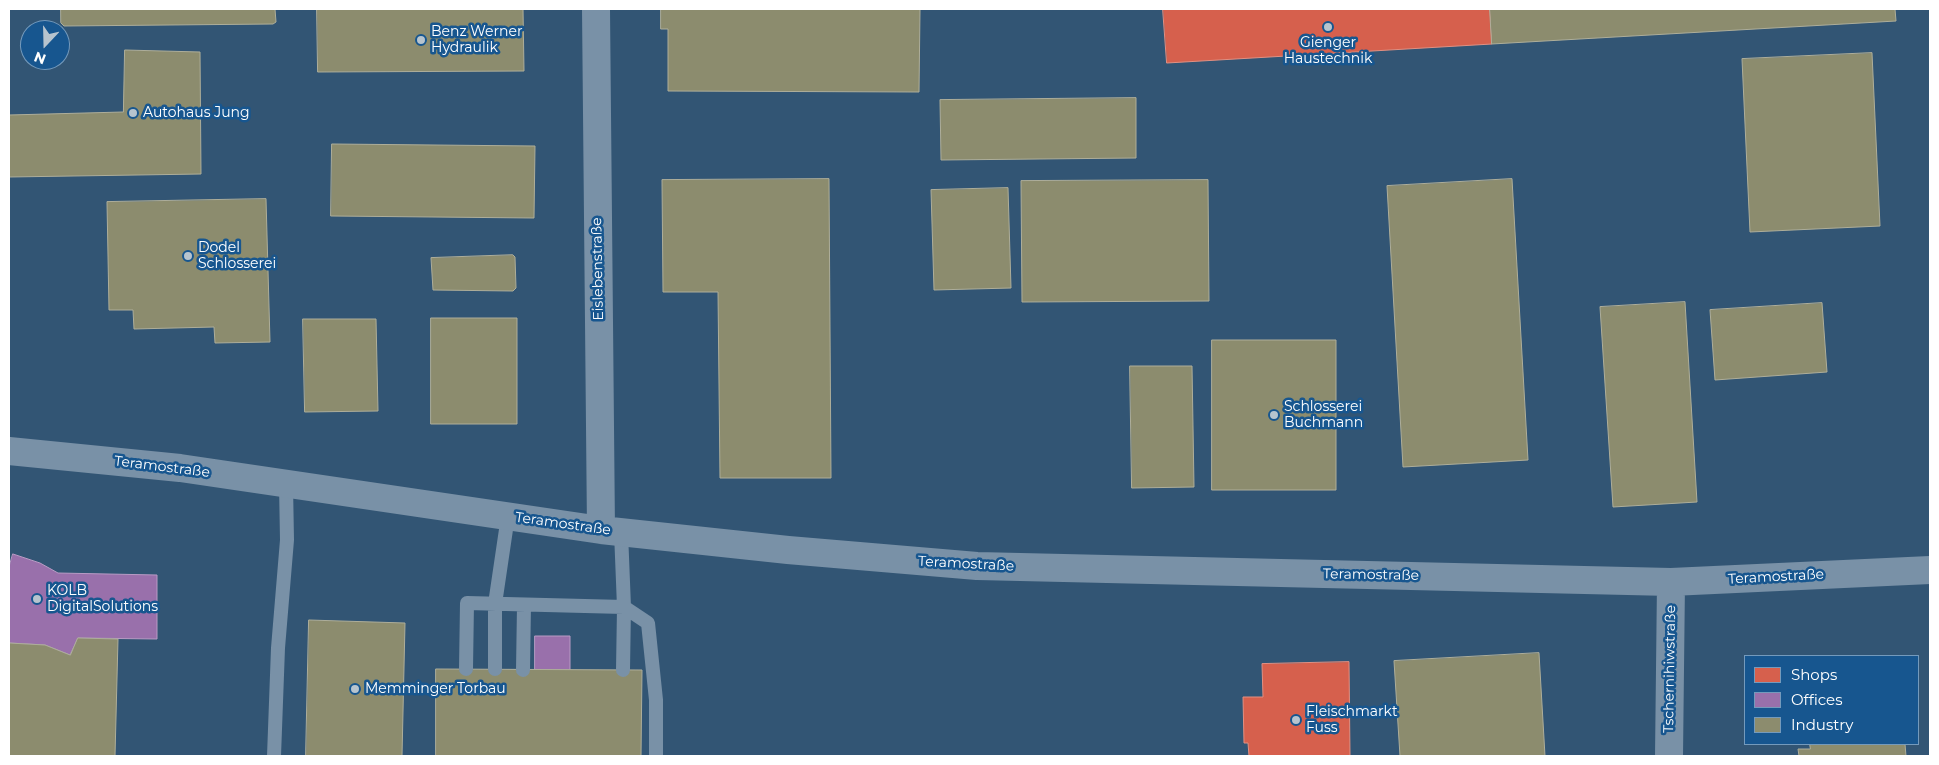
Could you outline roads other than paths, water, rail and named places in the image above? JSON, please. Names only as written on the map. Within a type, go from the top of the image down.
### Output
[{"type":"street","name":"Eislebenstraße","points":[[596,9],[611,531]]},
{"type":"street","name":"Teramostraße","points":[[9,451],[180,468],[611,531],[788,550],[977,566],[1671,582],[1930,570]]},
{"type":"street","name":"Tschernihiwstraße","points":[[1669,756],[1671,582]]},
{"type":"lane","points":[[274,756],[278,648],[287,540],[286,484]]},
{"type":"lane","points":[[495,669],[495,604],[508,516]]},
{"type":"lane","points":[[611,531],[624,607],[623,670]]},
{"type":"lane","points":[[466,670],[467,603],[624,607],[648,624],[656,700],[656,756]]},
{"type":"lane","points":[[523,670],[524,605]]},
{"type":"place","name":"Gienger Haustechnik","points":[[1328,27]]},
{"type":"place","name":"Benz Werner Hydraulik","points":[[421,40]]},
{"type":"place","name":"Autohaus Jung","points":[[133,113]]},
{"type":"place","name":"Dodel Schlosserei","points":[[188,256]]},
{"type":"place","name":"Schlosserei Buchmann","points":[[1274,415]]},
{"type":"place","name":"KOLB DigitalSolutions","points":[[37,599]]},
{"type":"place","name":"Memminger Torbau","points":[[355,689]]},
{"type":"place","name":"Fleischmarkt Fuss","points":[[1296,720]]}]
